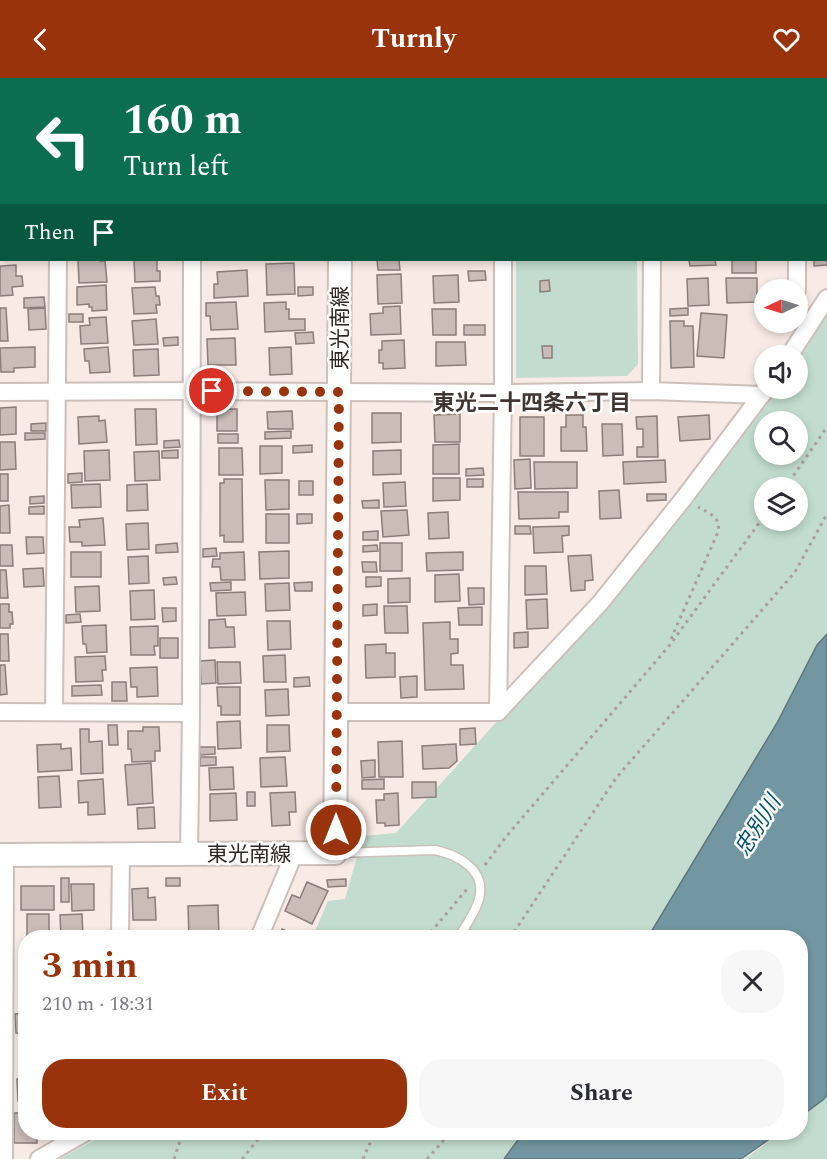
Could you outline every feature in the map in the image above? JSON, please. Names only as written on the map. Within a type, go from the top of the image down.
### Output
[{"type":"street","points":[[54,712],[58,261]]},
{"type":"street","points":[[189,854],[192,261]]},
{"type":"street","name":"東光南線","points":[[2,855],[336,854],[340,261]]},
{"type":"street","points":[[498,712],[503,261]]},
{"type":"street","points":[[651,391],[652,261]]},
{"type":"street","points":[[796,279],[797,261]]},
{"type":"street","points":[[796,345],[827,298]]},
{"type":"street","points":[[0,392],[754,392]]},
{"type":"street","points":[[336,712],[498,712],[601,602],[759,399]]},
{"type":"street","points":[[0,712],[191,713]]},
{"type":"street","points":[[120,930],[121,854]]},
{"type":"street","points":[[262,930],[294,854]]},
{"type":"street","points":[[2,855],[4,1159]]},
{"type":"street","points":[[39,1159],[72,1140]]},
{"type":"lane","points":[[336,854],[435,850],[457,857],[478,875],[480,883],[478,902],[462,930]]},
{"type":"path","points":[[793,477],[827,427]]},
{"type":"path","points":[[669,645],[719,525],[717,519],[684,498]]},
{"type":"path","points":[[515,930],[616,778],[795,572],[827,514]]},
{"type":"path","points":[[433,930],[505,838],[669,645],[754,530]]},
{"type":"path","points":[[174,1159],[181,1140]]},
{"type":"path","points":[[242,1159],[257,1140]]},
{"type":"path","points":[[363,1159],[371,1140]]},
{"type":"path","points":[[427,1159],[444,1140]]},
{"type":"path","points":[[357,1159],[365,1154]]},
{"type":"green space","points":[[516,261],[637,261],[638,364],[627,376],[516,378]]},
{"type":"green space","points":[[827,308],[827,634],[817,645],[777,723],[652,930],[315,930],[328,901],[345,899],[363,836],[396,833],[633,571],[761,399],[808,399],[808,345],[805,345]]},
{"type":"green space","points":[[827,1095],[827,1159],[745,1159],[771,1140],[808,1140],[808,1112]]},
{"type":"green space","points":[[94,1140],[518,1140],[504,1159],[60,1159]]},
{"type":"water","name":"忠別川","points":[[827,634],[827,1095],[808,1111],[808,930],[652,930],[777,723],[817,645]]},
{"type":"water","points":[[518,1140],[768,1140],[741,1159],[504,1159]]},
{"type":"building","points":[[78,261],[105,261],[107,282],[79,283]]},
{"type":"building","points":[[134,261],[157,261],[160,281],[135,282]]},
{"type":"building","points":[[377,261],[399,261],[400,270],[378,270]]},
{"type":"building","points":[[689,261],[715,261],[716,265],[690,266]]},
{"type":"building","points":[[732,261],[756,261],[756,273],[732,273]]},
{"type":"building","points":[[814,261],[827,261],[827,265],[814,266]]},
{"type":"building","points":[[294,263],[295,294],[267,295],[266,264]]},
{"type":"building","points":[[16,265],[16,276],[22,276],[23,286],[12,287],[13,295],[0,296],[0,266]]},
{"type":"building","points":[[247,270],[248,296],[214,298],[214,284],[218,284],[217,272]]},
{"type":"building","points":[[468,271],[485,271],[486,280],[469,281]]},
{"type":"building","points":[[401,274],[402,303],[378,304],[377,275]]},
{"type":"building","points":[[458,275],[459,302],[434,303],[433,276]]},
{"type":"building","points":[[708,278],[709,305],[688,306],[687,279]]},
{"type":"building","points":[[726,278],[757,278],[754,279],[754,302],[727,303]]},
{"type":"building","points":[[549,280],[550,291],[540,292],[540,281]]},
{"type":"building","points":[[106,285],[107,310],[92,311],[89,304],[77,305],[77,287]]},
{"type":"building","points":[[155,287],[160,305],[156,305],[157,313],[134,314],[132,288]]},
{"type":"building","points":[[298,287],[313,287],[313,295],[298,296]]},
{"type":"building","points":[[44,297],[45,307],[24,308],[24,298]]},
{"type":"building","points":[[236,302],[238,329],[211,330],[210,316],[206,316],[206,303]]},
{"type":"building","points":[[286,302],[289,319],[305,319],[305,330],[265,332],[264,303]]},
{"type":"building","points":[[400,306],[401,334],[371,335],[370,314],[383,313],[383,307]]},
{"type":"building","points":[[0,308],[6,308],[8,341],[0,341]]},
{"type":"building","points":[[45,308],[46,329],[29,330],[28,309]]},
{"type":"building","points":[[688,308],[688,315],[670,316],[670,309]]},
{"type":"building","points":[[432,309],[456,309],[456,335],[433,335]]},
{"type":"building","points":[[701,313],[727,315],[724,358],[697,356]]},
{"type":"building","points":[[69,314],[83,314],[83,322],[69,322]]},
{"type":"building","points":[[106,317],[108,343],[81,344],[80,326],[90,325],[89,318]]},
{"type":"building","points":[[156,319],[158,344],[134,345],[132,321]]},
{"type":"building","points":[[670,321],[684,321],[684,326],[693,326],[694,367],[671,368]]},
{"type":"building","points":[[464,325],[485,325],[485,335],[464,335]]},
{"type":"building","points":[[313,332],[314,343],[296,344],[295,333]]},
{"type":"building","points":[[178,337],[178,345],[164,346],[163,338]]},
{"type":"building","points":[[235,338],[236,365],[208,365],[207,339]]},
{"type":"building","points":[[404,340],[405,368],[383,369],[383,363],[379,363],[382,341]]},
{"type":"building","points":[[436,342],[465,342],[466,365],[436,366]]},
{"type":"building","points":[[542,346],[552,346],[552,358],[543,358]]},
{"type":"building","points":[[35,347],[35,367],[14,368],[14,372],[1,372],[0,348]]},
{"type":"building","points":[[108,347],[110,372],[90,373],[89,361],[85,361],[84,349]]},
{"type":"building","points":[[291,347],[292,374],[270,375],[269,348]]},
{"type":"building","points":[[158,349],[159,375],[134,376],[133,350]]},
{"type":"building","points":[[16,407],[16,434],[0,435],[0,408]]},
{"type":"building","points":[[135,409],[156,409],[157,444],[136,445]]},
{"type":"building","points":[[217,409],[237,409],[237,431],[217,431]]},
{"type":"building","points":[[292,411],[293,429],[268,429],[267,412]]},
{"type":"building","points":[[372,413],[401,413],[401,442],[372,443]]},
{"type":"building","points":[[460,414],[460,442],[435,442],[434,415]]},
{"type":"building","points":[[566,415],[583,415],[587,451],[561,451],[561,427],[566,427]]},
{"type":"building","points":[[709,415],[710,439],[680,441],[678,417]]},
{"type":"building","points":[[99,416],[99,421],[105,420],[107,442],[79,444],[78,417]]},
{"type":"building","points":[[657,416],[658,457],[637,457],[637,447],[643,447],[643,429],[637,429],[636,417]]},
{"type":"building","points":[[520,417],[544,417],[544,456],[520,456]]},
{"type":"building","points":[[46,423],[46,431],[31,431],[31,424]]},
{"type":"building","points":[[602,424],[622,424],[623,455],[603,456]]},
{"type":"building","points":[[291,431],[291,438],[265,439],[265,432]]},
{"type":"building","points":[[25,433],[45,433],[45,439],[25,440]]},
{"type":"building","points":[[218,434],[238,434],[238,443],[218,443]]},
{"type":"building","points":[[179,440],[180,447],[164,448],[164,441]]},
{"type":"building","points":[[0,442],[15,442],[16,469],[0,470]]},
{"type":"building","points":[[459,444],[459,474],[433,474],[433,445]]},
{"type":"building","points":[[312,445],[312,452],[293,453],[293,446]]},
{"type":"building","points":[[260,446],[282,446],[282,473],[260,474]]},
{"type":"building","points":[[219,448],[242,448],[243,475],[219,475]]},
{"type":"building","points":[[109,450],[110,480],[85,481],[84,451]]},
{"type":"building","points":[[178,450],[178,458],[162,458],[162,451]]},
{"type":"building","points":[[401,450],[401,474],[373,475],[373,451]]},
{"type":"building","points":[[159,451],[160,480],[135,481],[134,452]]},
{"type":"building","points":[[530,459],[531,488],[515,489],[514,460]]},
{"type":"building","points":[[665,460],[666,482],[624,484],[623,462]]},
{"type":"building","points":[[534,462],[577,462],[577,488],[535,489]]},
{"type":"building","points":[[483,468],[484,475],[466,476],[466,469]]},
{"type":"building","points":[[82,473],[82,482],[68,483],[68,474]]},
{"type":"building","points":[[0,474],[8,474],[8,501],[0,501]]},
{"type":"building","points":[[433,478],[460,478],[460,500],[433,501]]},
{"type":"building","points":[[224,479],[242,479],[243,542],[224,542],[224,535],[220,536],[220,483],[224,483]]},
{"type":"building","points":[[467,479],[483,479],[483,487],[467,487]]},
{"type":"building","points":[[265,480],[289,480],[289,509],[266,510]]},
{"type":"building","points":[[299,481],[313,481],[313,495],[299,495]]},
{"type":"building","points":[[405,482],[406,506],[384,507],[383,483]]},
{"type":"building","points":[[100,484],[101,507],[72,508],[71,485]]},
{"type":"building","points":[[147,484],[148,510],[127,511],[127,485]]},
{"type":"building","points":[[619,490],[621,518],[600,519],[599,491]]},
{"type":"building","points":[[518,492],[568,492],[568,512],[559,512],[559,518],[519,519]]},
{"type":"building","points":[[647,494],[666,494],[666,500],[647,501]]},
{"type":"building","points":[[44,496],[44,503],[30,504],[30,497]]},
{"type":"building","points":[[379,500],[379,508],[363,508],[362,501]]},
{"type":"building","points":[[9,505],[10,533],[0,533],[0,506]]},
{"type":"building","points":[[44,506],[44,514],[29,514],[29,507]]},
{"type":"building","points":[[407,510],[409,535],[383,537],[381,511]]},
{"type":"building","points":[[448,512],[449,538],[429,539],[428,513]]},
{"type":"building","points":[[266,514],[289,514],[289,543],[266,543]]},
{"type":"building","points":[[297,514],[312,514],[312,523],[297,524]]},
{"type":"building","points":[[103,518],[105,545],[82,546],[82,542],[70,542],[69,527],[80,527],[79,520]]},
{"type":"building","points":[[148,523],[149,549],[127,550],[126,524]]},
{"type":"building","points":[[515,526],[530,526],[531,534],[515,534]]},
{"type":"building","points":[[569,526],[569,535],[562,536],[563,552],[534,553],[533,527]]},
{"type":"building","points":[[378,531],[378,540],[363,540],[363,532]]},
{"type":"building","points":[[26,537],[43,537],[44,553],[27,554]]},
{"type":"building","points":[[177,543],[178,552],[156,553],[156,545]]},
{"type":"building","points":[[380,543],[402,543],[402,571],[380,571]]},
{"type":"building","points":[[0,545],[12,545],[13,566],[0,566]]},
{"type":"building","points":[[377,545],[378,551],[363,552],[363,546]]},
{"type":"building","points":[[216,548],[217,556],[203,557],[203,549]]},
{"type":"building","points":[[289,551],[289,578],[260,579],[259,552]]},
{"type":"building","points":[[71,552],[101,552],[101,577],[71,577]]},
{"type":"building","points":[[244,552],[245,580],[221,580],[220,567],[212,567],[213,559],[220,559],[220,553]]},
{"type":"building","points":[[463,552],[463,570],[427,571],[426,553]]},
{"type":"building","points":[[591,555],[593,580],[585,581],[585,590],[571,591],[568,556]]},
{"type":"building","points":[[148,556],[149,583],[129,584],[128,557]]},
{"type":"building","points":[[362,562],[376,562],[377,572],[363,572]]},
{"type":"building","points":[[525,566],[546,566],[547,594],[525,595]]},
{"type":"building","points":[[43,568],[44,586],[24,587],[23,569]]},
{"type":"building","points":[[0,570],[6,570],[8,598],[0,598]]},
{"type":"building","points":[[459,574],[460,601],[435,602],[435,575]]},
{"type":"building","points":[[176,577],[177,584],[164,585],[163,578]]},
{"type":"building","points":[[366,577],[381,577],[381,586],[366,587]]},
{"type":"building","points":[[410,578],[410,602],[388,603],[388,579]]},
{"type":"building","points":[[231,582],[231,590],[211,591],[210,583]]},
{"type":"building","points":[[312,582],[312,591],[295,591],[294,583]]},
{"type":"building","points":[[289,583],[290,610],[266,611],[265,584]]},
{"type":"building","points":[[99,586],[100,611],[76,612],[75,587]]},
{"type":"building","points":[[468,588],[484,588],[484,604],[469,605]]},
{"type":"building","points":[[154,590],[155,619],[131,620],[130,591]]},
{"type":"building","points":[[245,592],[246,615],[217,616],[216,593]]},
{"type":"building","points":[[547,599],[548,628],[527,629],[526,600]]},
{"type":"building","points":[[0,604],[9,604],[13,624],[10,624],[10,628],[0,628]]},
{"type":"building","points":[[377,604],[377,615],[363,616],[363,605]]},
{"type":"building","points":[[384,606],[407,606],[408,633],[385,633]]},
{"type":"building","points":[[482,607],[482,625],[459,625],[458,608]]},
{"type":"building","points":[[162,608],[176,608],[176,621],[163,622]]},
{"type":"building","points":[[80,614],[81,622],[66,623],[66,615]]},
{"type":"building","points":[[225,619],[226,627],[234,627],[235,647],[209,648],[209,620]]},
{"type":"building","points":[[267,621],[290,621],[291,649],[268,650]]},
{"type":"building","points":[[450,622],[450,639],[458,639],[458,653],[451,654],[451,665],[463,665],[464,689],[425,690],[423,623]]},
{"type":"building","points":[[106,625],[107,652],[87,653],[86,644],[83,644],[82,626]]},
{"type":"building","points":[[158,626],[158,646],[154,646],[155,655],[131,655],[130,627]]},
{"type":"building","points":[[528,632],[528,647],[514,648],[514,633]]},
{"type":"building","points":[[0,634],[8,634],[9,661],[0,661]]},
{"type":"building","points":[[160,638],[178,638],[178,658],[160,658]]},
{"type":"building","points":[[386,644],[386,653],[395,653],[395,677],[366,678],[365,645]]},
{"type":"building","points":[[285,655],[286,682],[264,682],[263,656]]},
{"type":"building","points":[[105,656],[106,670],[102,670],[103,681],[76,682],[75,657]]},
{"type":"building","points":[[215,660],[216,683],[201,684],[200,661]]},
{"type":"building","points":[[217,662],[240,662],[241,683],[218,684]]},
{"type":"building","points":[[0,665],[5,665],[7,694],[0,695]]},
{"type":"building","points":[[157,667],[158,696],[137,697],[137,687],[131,687],[130,668]]},
{"type":"building","points":[[417,676],[417,697],[401,698],[400,677]]},
{"type":"building","points":[[309,677],[310,686],[294,687],[294,678]]},
{"type":"building","points":[[112,682],[126,682],[127,701],[112,701]]},
{"type":"building","points":[[101,685],[102,695],[72,696],[72,686]]},
{"type":"building","points":[[217,687],[240,687],[240,715],[221,715]]},
{"type":"building","points":[[288,689],[289,715],[266,716],[265,690]]},
{"type":"building","points":[[240,721],[241,748],[218,749],[217,722]]},
{"type":"building","points":[[108,725],[117,725],[118,745],[109,745]]},
{"type":"building","points":[[267,725],[289,725],[290,751],[267,752]]},
{"type":"building","points":[[143,727],[159,727],[160,751],[155,751],[155,761],[132,762],[131,749],[128,749],[128,731],[143,731]]},
{"type":"building","points":[[475,728],[476,744],[460,745],[460,729]]},
{"type":"building","points":[[80,729],[89,729],[89,742],[102,741],[103,773],[81,774]]},
{"type":"building","points":[[402,741],[403,777],[379,777],[378,742]]},
{"type":"building","points":[[61,744],[61,749],[71,748],[72,770],[38,772],[37,745]]},
{"type":"building","points":[[456,744],[457,761],[449,768],[423,769],[422,746]]},
{"type":"building","points":[[199,747],[215,747],[215,754],[200,755]]},
{"type":"building","points":[[200,757],[216,757],[216,765],[200,766]]},
{"type":"building","points":[[285,757],[287,786],[261,787],[260,758]]},
{"type":"building","points":[[375,760],[375,777],[362,778],[361,761]]},
{"type":"building","points":[[151,763],[153,803],[128,805],[125,765]]},
{"type":"building","points":[[233,767],[234,789],[210,790],[209,768]]},
{"type":"building","points":[[59,776],[61,807],[39,808],[38,777]]},
{"type":"building","points":[[103,779],[105,814],[88,815],[88,802],[79,803],[78,781]]},
{"type":"building","points":[[384,779],[384,789],[362,789],[362,780]]},
{"type":"building","points":[[412,782],[436,782],[436,797],[412,798]]},
{"type":"building","points":[[247,792],[255,792],[255,806],[247,806]]},
{"type":"building","points":[[295,792],[296,812],[289,812],[290,825],[272,826],[270,793]]},
{"type":"building","points":[[236,793],[237,820],[210,821],[210,794]]},
{"type":"building","points":[[398,793],[399,825],[385,826],[385,823],[377,823],[376,800],[384,800],[384,794]]},
{"type":"building","points":[[154,807],[155,828],[138,829],[137,808]]},
{"type":"building","points":[[61,878],[69,878],[69,902],[61,902]]},
{"type":"building","points":[[166,878],[180,878],[180,886],[166,886]]},
{"type":"building","points":[[346,879],[346,886],[328,887],[327,880]]},
{"type":"building","points":[[307,882],[328,891],[312,924],[285,911],[292,895],[300,898]]},
{"type":"building","points":[[71,884],[94,884],[94,910],[72,911]]},
{"type":"building","points":[[21,886],[54,886],[54,910],[21,910]]},
{"type":"building","points":[[148,888],[148,898],[155,897],[156,920],[133,920],[132,889]]},
{"type":"building","points":[[218,905],[219,930],[189,930],[188,906]]},
{"type":"building","points":[[27,914],[49,914],[49,930],[27,930]]},
{"type":"building","points":[[82,914],[83,930],[61,930],[60,915]]},
{"type":"building","points":[[15,1014],[18,1014],[18,1033],[16,1033]]},
{"type":"building","points":[[14,1113],[18,1113],[18,1140],[37,1140],[37,1143],[14,1143]]},
{"type":"district","name":"東光二十四条六丁目","points":[[532,402]]},
{"type":"route","points":[[212,391],[339,392],[336,830]]}]
